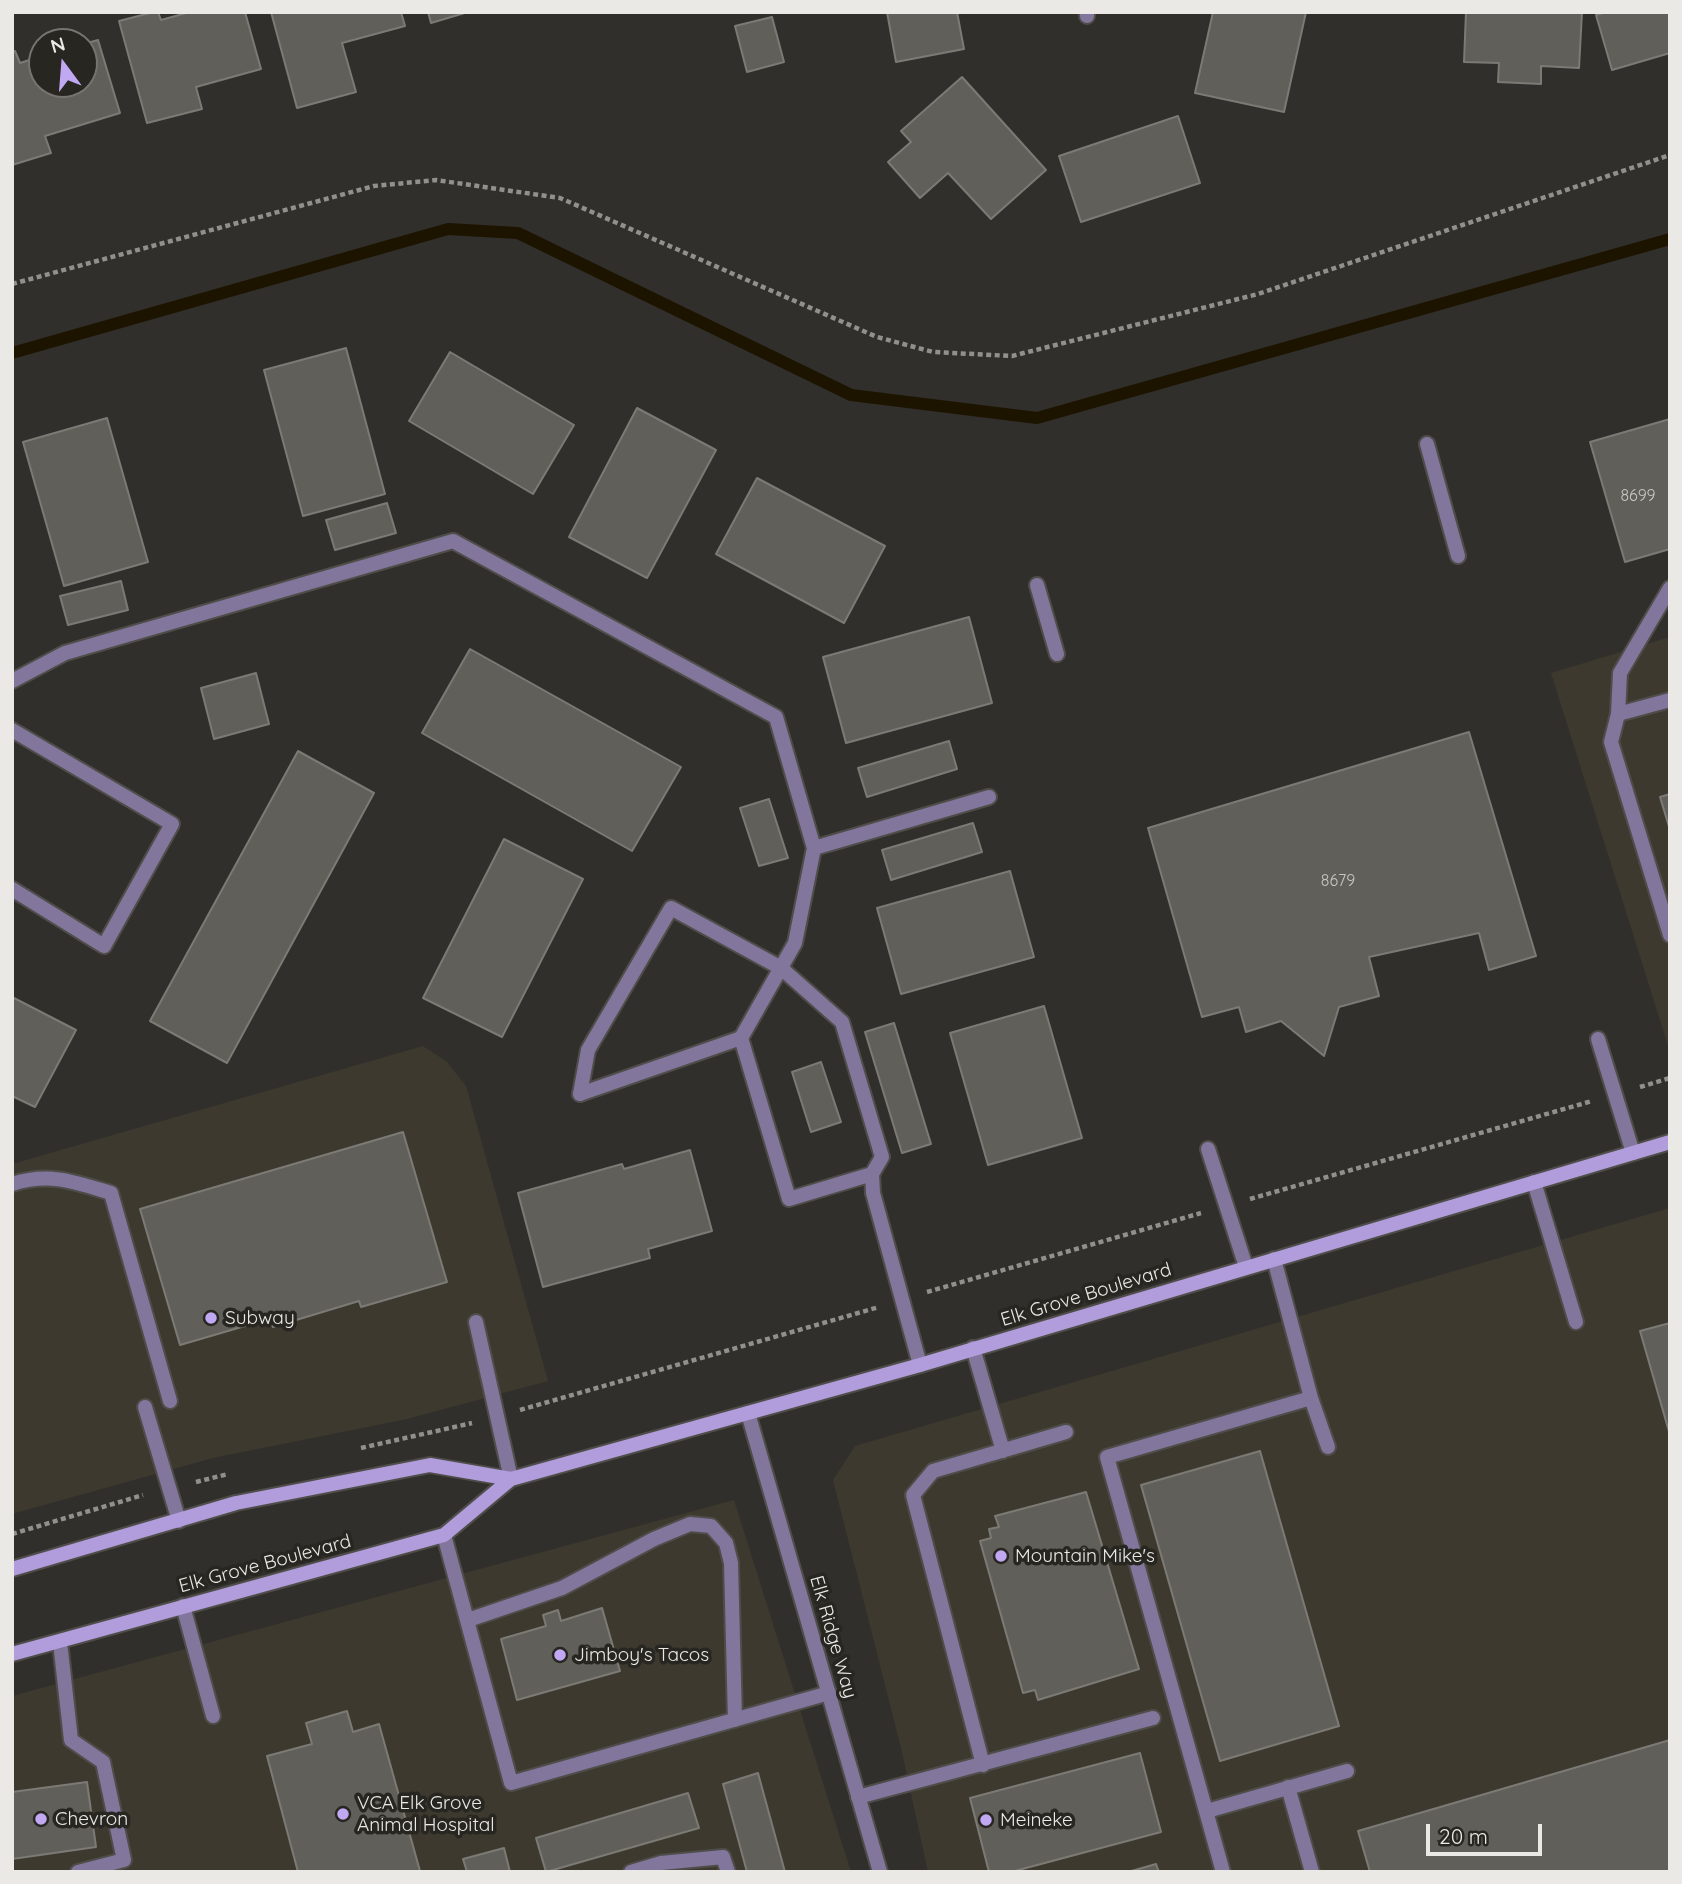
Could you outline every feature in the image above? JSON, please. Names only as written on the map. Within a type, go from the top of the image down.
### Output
[{"type":"main road","name":"Elk Grove Boulevard","points":[[12,1654],[444,1535],[511,1479],[920,1365],[1670,1142]]},
{"type":"main road","name":"Elk Grove Boulevard","points":[[12,1569],[236,1503],[430,1465],[511,1479]]},
{"type":"street","points":[[1427,444],[1458,556]]},
{"type":"street","points":[[12,681],[65,653],[453,541],[776,717],[814,848],[795,943],[781,968],[741,1038],[580,1094],[588,1050],[671,908],[781,968],[842,1022],[882,1157],[872,1174],[873,1193],[920,1365]]},
{"type":"street","points":[[1037,585],[1057,654]]},
{"type":"street","points":[[1670,588],[1620,673],[1618,714],[1611,742],[1670,935]]},
{"type":"street","points":[[1618,714],[1670,700]]},
{"type":"street","points":[[12,730],[172,824],[104,946],[12,889]]},
{"type":"street","points":[[814,848],[989,797]]},
{"type":"street","points":[[741,1038],[789,1199],[872,1174]]},
{"type":"street","points":[[1598,1040],[1633,1153]]},
{"type":"street","points":[[1208,1149],[1246,1267]]},
{"type":"street","points":[[12,1184],[60,1178],[111,1193],[170,1401]]},
{"type":"street","points":[[1534,1182],[1576,1322]]},
{"type":"street","points":[[1274,1259],[1311,1398],[1328,1447]]},
{"type":"street","points":[[476,1322],[511,1479]]},
{"type":"street","points":[[973,1348],[1003,1451]]},
{"type":"street","points":[[1223,1872],[1107,1457],[1311,1398]]},
{"type":"street","points":[[145,1407],[180,1521]]},
{"type":"street","name":"Elk Ridge Way","points":[[748,1413],[880,1872]]},
{"type":"street","points":[[983,1765],[913,1495],[933,1471],[1066,1432]]},
{"type":"street","points":[[468,1620],[562,1588],[653,1539],[690,1524],[711,1526],[726,1543],[731,1563],[735,1720]]},
{"type":"street","points":[[444,1535],[511,1783],[829,1693]]},
{"type":"street","points":[[183,1606],[213,1716]]},
{"type":"street","points":[[60,1642],[71,1740],[103,1762],[124,1860],[78,1872]]},
{"type":"street","points":[[858,1797],[1153,1718]]},
{"type":"street","points":[[1207,1811],[1347,1771]]},
{"type":"street","points":[[1288,1787],[1312,1872]]},
{"type":"street","points":[[631,1872],[661,1863],[723,1857],[728,1872]]},
{"type":"path","points":[[12,284],[374,186],[436,180],[560,198],[877,337],[933,352],[1012,356],[1258,294],[1670,155]]},
{"type":"path","points":[[353,1450],[497,1417],[1670,1078]]},
{"type":"path","points":[[12,1534],[234,1473]]},
{"type":"shaded area","points":[[1670,637],[1670,1052],[1551,673]]},
{"type":"shaded area","points":[[423,1046],[446,1061],[466,1086],[548,1381],[407,1419],[213,1458],[12,1514],[12,1164]]},
{"type":"shaded area","points":[[1670,1208],[1670,1872],[928,1872],[902,1752],[833,1480],[855,1446]]},
{"type":"shaded area","points":[[734,1500],[851,1872],[12,1872],[12,1696]]},
{"type":"building","points":[[158,12],[161,20],[190,12],[245,12],[261,69],[196,87],[202,109],[147,123],[119,21]]},
{"type":"building","points":[[271,12],[401,12],[405,26],[342,43],[356,92],[297,108]]},
{"type":"building","points":[[428,12],[468,12],[431,23]]},
{"type":"building","points":[[887,12],[957,12],[964,49],[896,62]]},
{"type":"building","points":[[1213,12],[1306,12],[1284,112],[1195,93]]},
{"type":"building","points":[[1466,12],[1582,12],[1579,68],[1541,66],[1541,84],[1498,82],[1499,63],[1464,62]]},
{"type":"building","points":[[1606,12],[1670,12],[1670,53],[1612,70],[1596,15]]},
{"type":"building","points":[[772,17],[784,62],[747,72],[735,26]]},
{"type":"building","points":[[98,40],[120,113],[45,136],[51,153],[12,165],[12,52],[15,51],[20,63],[28,60],[28,98],[98,98]]},
{"type":"building","points":[[962,77],[1046,170],[991,219],[948,173],[920,198],[888,162],[911,142],[901,131]]},
{"type":"building","points":[[1178,116],[1200,183],[1081,222],[1059,156]]},
{"type":"building","points":[[346,348],[385,494],[303,516],[264,370]]},
{"type":"building","points":[[450,352],[574,425],[533,494],[409,421]]},
{"type":"building","points":[[637,408],[716,450],[647,578],[569,537]]},
{"type":"building","points":[[107,418],[148,562],[64,586],[23,442]]},
{"type":"building","points":[[1670,419],[1670,549],[1625,562],[1590,442]]},
{"type":"building","points":[[757,478],[885,546],[844,623],[716,554]]},
{"type":"building","points":[[387,503],[396,533],[335,550],[326,520]]},
{"type":"building","points":[[121,581],[128,610],[68,625],[60,596]]},
{"type":"building","points":[[969,617],[992,703],[846,743],[823,657]]},
{"type":"building","points":[[470,649],[681,767],[632,851],[422,733]]},
{"type":"building","points":[[256,673],[269,724],[214,739],[201,688]]},
{"type":"building","points":[[1469,732],[1536,956],[1489,970],[1479,933],[1369,957],[1379,996],[1339,1007],[1324,1056],[1281,1021],[1246,1032],[1239,1007],[1202,1017],[1148,828]]},
{"type":"building","points":[[949,741],[957,769],[867,797],[858,768]]},
{"type":"building","points":[[298,751],[374,793],[227,1063],[150,1021]]},
{"type":"building","points":[[1670,794],[1670,830],[1660,797]]},
{"type":"building","points":[[769,799],[788,858],[759,866],[740,808]]},
{"type":"building","points":[[973,823],[982,852],[891,880],[882,850]]},
{"type":"building","points":[[504,839],[583,879],[502,1037],[423,998]]},
{"type":"building","points":[[1010,871],[1034,957],[901,994],[877,908]]},
{"type":"building","points":[[12,997],[76,1030],[35,1107],[12,1096]]},
{"type":"building","points":[[1044,1006],[1082,1138],[988,1165],[950,1033]]},
{"type":"building","points":[[894,1023],[931,1144],[902,1153],[865,1032]]},
{"type":"building","points":[[821,1062],[841,1122],[811,1132],[792,1072]]},
{"type":"building","points":[[403,1132],[447,1282],[361,1307],[359,1301],[273,1327],[269,1319],[180,1345],[140,1209]]},
{"type":"building","points":[[690,1150],[712,1231],[648,1249],[650,1258],[543,1287],[518,1193],[622,1164],[624,1169]]},
{"type":"building","points":[[1670,1323],[1670,1435],[1640,1331]]},
{"type":"building","points":[[1260,1451],[1339,1726],[1220,1761],[1141,1485]]},
{"type":"building","points":[[1086,1492],[1139,1669],[1038,1700],[1035,1690],[1023,1693],[980,1541],[991,1538],[989,1529],[999,1527],[995,1516]]},
{"type":"building","name":"Jimboy's Tacos","points":[[602,1608],[620,1671],[517,1700],[501,1639],[546,1626],[543,1615],[558,1610],[561,1621]]},
{"type":"building","name":"VCA Elk Grove Animal Hospital","points":[[347,1711],[353,1732],[379,1724],[420,1871],[298,1872],[267,1756],[312,1744],[306,1723]]},
{"type":"building","points":[[1670,1740],[1670,1872],[1370,1872],[1358,1831]]},
{"type":"building","points":[[1140,1753],[1161,1832],[1011,1872],[989,1872],[970,1798]]},
{"type":"building","points":[[758,1773],[785,1872],[747,1872],[723,1784]]},
{"type":"building","points":[[87,1782],[96,1847],[12,1859],[12,1792]]},
{"type":"building","points":[[688,1793],[699,1828],[546,1872],[536,1838]]},
{"type":"building","points":[[504,1848],[510,1872],[467,1872],[463,1859]]},
{"type":"building","points":[[1156,1864],[1159,1872],[1128,1872]]},
{"type":"waterway","points":[[12,353],[448,229],[518,233],[851,395],[1037,418],[1670,239]]},
{"type":"place","name":"Subway","points":[[211,1318]]},
{"type":"place","name":"Mountain Mike's","points":[[1001,1556]]},
{"type":"place","name":"Jimboy's Tacos","points":[[560,1655]]},
{"type":"place","name":"VCA Elk Grove Animal Hospital","points":[[343,1814]]},
{"type":"place","name":"Chevron","points":[[41,1819]]},
{"type":"place","name":"Meineke","points":[[986,1820]]}]
